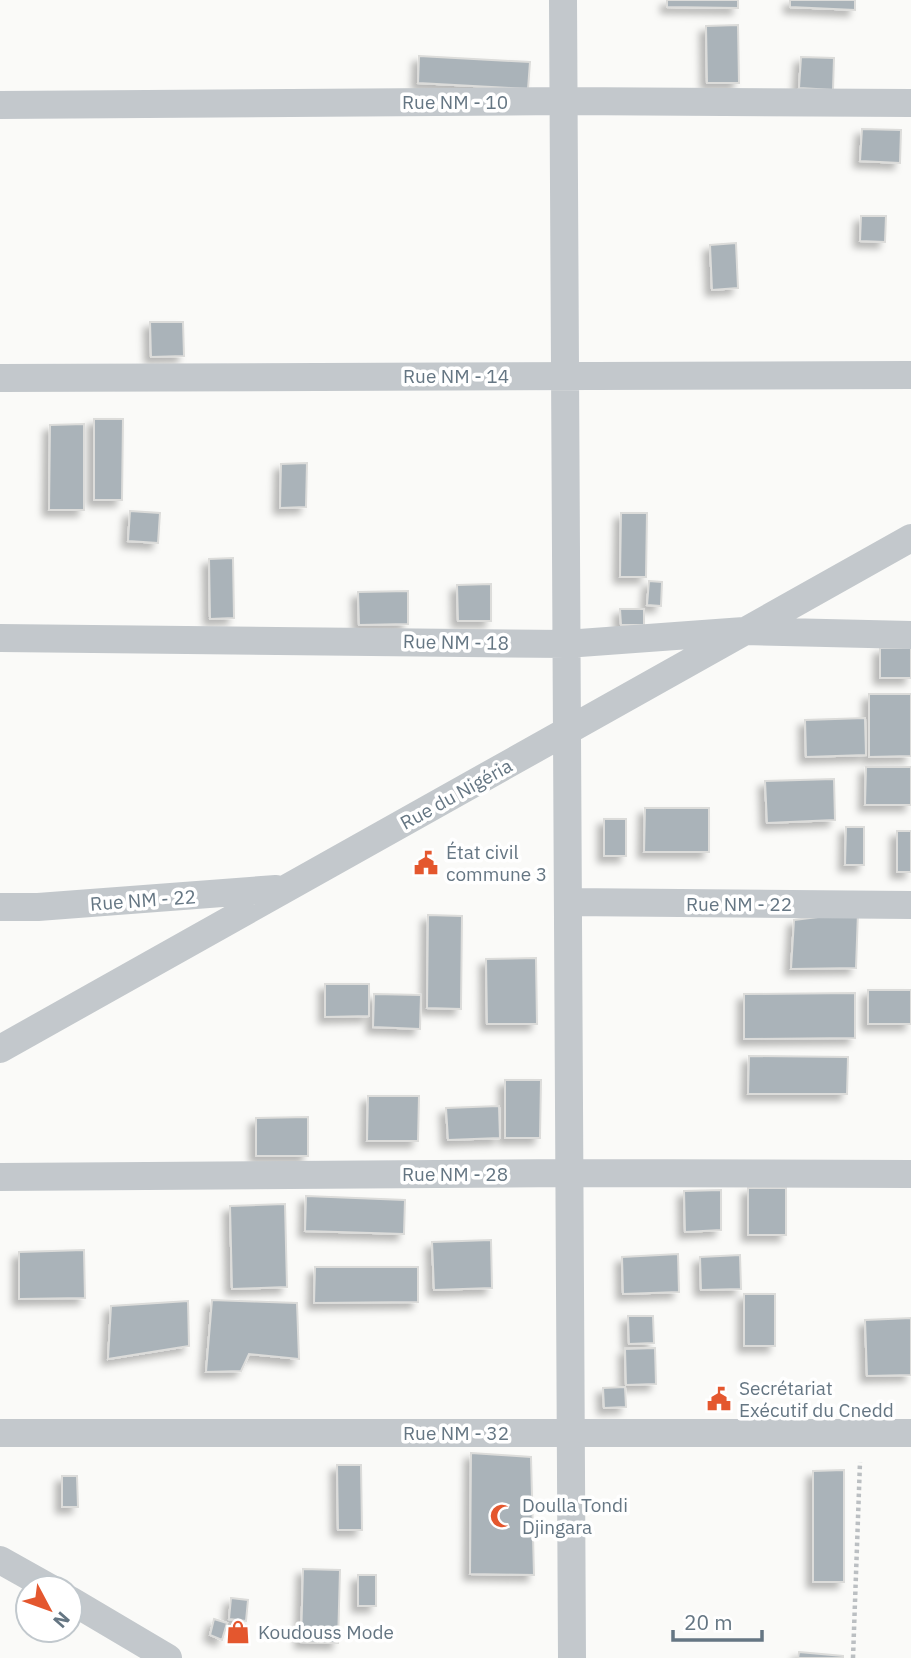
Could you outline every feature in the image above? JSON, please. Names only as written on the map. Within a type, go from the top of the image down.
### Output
[{"type":"street","points":[[563,0],[572,1658]]},
{"type":"street","name":"Rue NM - 10","points":[[0,104],[564,101],[911,103]]},
{"type":"street","name":"Rue NM - 14","points":[[0,378],[911,375]]},
{"type":"street","name":"Rue du Nigéria","points":[[0,1049],[911,538]]},
{"type":"street","name":"Rue NM - 18","points":[[0,638],[566,644],[744,631],[911,635]]},
{"type":"street","name":"Rue NM - 22","points":[[0,906],[38,908],[286,889]]},
{"type":"street","name":"Rue NM - 22","points":[[568,902],[911,905]]},
{"type":"street","name":"Rue NM - 28","points":[[0,1177],[569,1173],[911,1174]]},
{"type":"street","name":"Rue NM - 32","points":[[0,1433],[911,1433]]},
{"type":"street","points":[[0,1560],[25,1574]]},
{"type":"street","points":[[84,1608],[168,1658]]},
{"type":"path","points":[[853,1658],[861,1433]]},
{"type":"building","points":[[667,0],[738,0],[738,8],[667,7]]},
{"type":"building","points":[[790,0],[855,0],[855,10],[790,7]]},
{"type":"building","points":[[738,25],[739,83],[707,83],[706,26]]},
{"type":"building","points":[[419,56],[530,62],[528,89],[418,83]]},
{"type":"building","points":[[801,57],[834,58],[833,90],[799,88]]},
{"type":"building","points":[[862,129],[901,130],[900,163],[860,161]]},
{"type":"building","points":[[861,216],[886,216],[885,242],[860,241]]},
{"type":"building","points":[[736,243],[738,288],[712,290],[710,245]]},
{"type":"building","points":[[150,322],[183,322],[184,356],[151,357]]},
{"type":"building","points":[[94,419],[123,419],[122,500],[94,500]]},
{"type":"building","points":[[84,424],[84,510],[49,510],[50,425]]},
{"type":"building","points":[[307,463],[306,507],[280,508],[281,464]]},
{"type":"building","points":[[130,511],[160,513],[158,543],[128,541]]},
{"type":"building","points":[[621,513],[647,513],[646,577],[620,577]]},
{"type":"building","points":[[233,558],[234,618],[210,619],[209,559]]},
{"type":"building","points":[[649,581],[662,582],[661,606],[647,605]]},
{"type":"building","points":[[491,584],[491,621],[458,621],[457,585]]},
{"type":"building","points":[[408,591],[408,624],[359,625],[358,592]]},
{"type":"building","points":[[620,609],[644,609],[644,625],[621,625]]},
{"type":"building","points":[[880,648],[911,648],[911,678],[880,678]]},
{"type":"building","points":[[869,694],[911,694],[911,756],[869,757]]},
{"type":"building","points":[[865,718],[866,755],[806,757],[805,720]]},
{"type":"building","points":[[866,767],[911,767],[911,805],[865,805]]},
{"type":"building","points":[[834,779],[835,820],[767,823],[765,781]]},
{"type":"building","points":[[645,808],[709,808],[709,852],[644,852]]},
{"type":"building","points":[[604,819],[626,819],[626,856],[604,856]]},
{"type":"building","points":[[846,827],[864,827],[864,865],[845,865]]},
{"type":"building","points":[[897,831],[911,831],[911,872],[897,872]]},
{"type":"building","points":[[858,912],[856,968],[791,969],[794,920]]},
{"type":"building","points":[[428,915],[462,916],[461,1009],[427,1008]]},
{"type":"building","points":[[536,958],[537,1024],[487,1024],[486,959]]},
{"type":"building","points":[[325,984],[369,984],[369,1016],[325,1017]]},
{"type":"building","points":[[868,990],[911,990],[911,1024],[868,1024]]},
{"type":"building","points":[[855,993],[855,1038],[744,1039],[744,994]]},
{"type":"building","points":[[374,994],[421,995],[420,1029],[373,1027]]},
{"type":"building","points":[[749,1056],[848,1057],[847,1094],[748,1094]]},
{"type":"building","points":[[505,1080],[541,1080],[540,1138],[505,1138]]},
{"type":"building","points":[[368,1096],[419,1096],[418,1141],[367,1141]]},
{"type":"building","points":[[499,1106],[500,1138],[448,1140],[446,1108]]},
{"type":"building","points":[[308,1117],[308,1156],[256,1156],[256,1118]]},
{"type":"building","points":[[748,1188],[786,1188],[786,1235],[748,1235]]},
{"type":"building","points":[[721,1190],[721,1230],[685,1232],[684,1191]]},
{"type":"building","points":[[306,1196],[405,1200],[404,1234],[305,1231]]},
{"type":"building","points":[[285,1204],[287,1287],[232,1289],[230,1206]]},
{"type":"building","points":[[491,1240],[492,1288],[434,1290],[432,1242]]},
{"type":"building","points":[[84,1250],[85,1298],[19,1299],[19,1252]]},
{"type":"building","points":[[678,1254],[679,1292],[623,1294],[622,1257]]},
{"type":"building","points":[[740,1255],[741,1289],[701,1290],[700,1257]]},
{"type":"building","points":[[315,1267],[418,1267],[418,1302],[314,1303]]},
{"type":"building","points":[[744,1294],[775,1294],[775,1346],[744,1346]]},
{"type":"building","points":[[212,1300],[297,1303],[299,1359],[249,1354],[241,1371],[206,1372]]},
{"type":"building","points":[[188,1301],[189,1346],[108,1359],[111,1306]]},
{"type":"building","points":[[628,1316],[653,1316],[654,1343],[629,1344]]},
{"type":"building","points":[[911,1318],[911,1375],[867,1376],[865,1320]]},
{"type":"building","points":[[655,1348],[656,1384],[626,1385],[625,1349]]},
{"type":"building","points":[[625,1387],[626,1407],[604,1408],[603,1388]]},
{"type":"building","name":"Doulla Tondi Djingara","points":[[471,1453],[531,1457],[534,1575],[470,1574]]},
{"type":"building","points":[[337,1465],[361,1465],[362,1530],[338,1530]]},
{"type":"building","points":[[844,1470],[844,1582],[813,1582],[813,1471]]},
{"type":"building","points":[[62,1476],[77,1476],[78,1507],[62,1507]]},
{"type":"building","points":[[303,1569],[340,1570],[338,1643],[301,1642]]},
{"type":"building","points":[[358,1575],[376,1575],[376,1606],[358,1606]]},
{"type":"building","points":[[231,1598],[248,1600],[246,1621],[229,1619]]},
{"type":"building","points":[[214,1619],[227,1623],[222,1640],[210,1635]]},
{"type":"building","points":[[799,1652],[843,1656],[843,1658],[798,1658]]},
{"type":"place","name":"État civil commune 3","points":[[426,863]]},
{"type":"place","name":"Secrétariat Exécutif du Cnedd","points":[[719,1399]]},
{"type":"place","name":"Doulla Tondi Djingara","points":[[502,1516]]},
{"type":"place","name":"Koudouss Mode","points":[[238,1632]]}]
